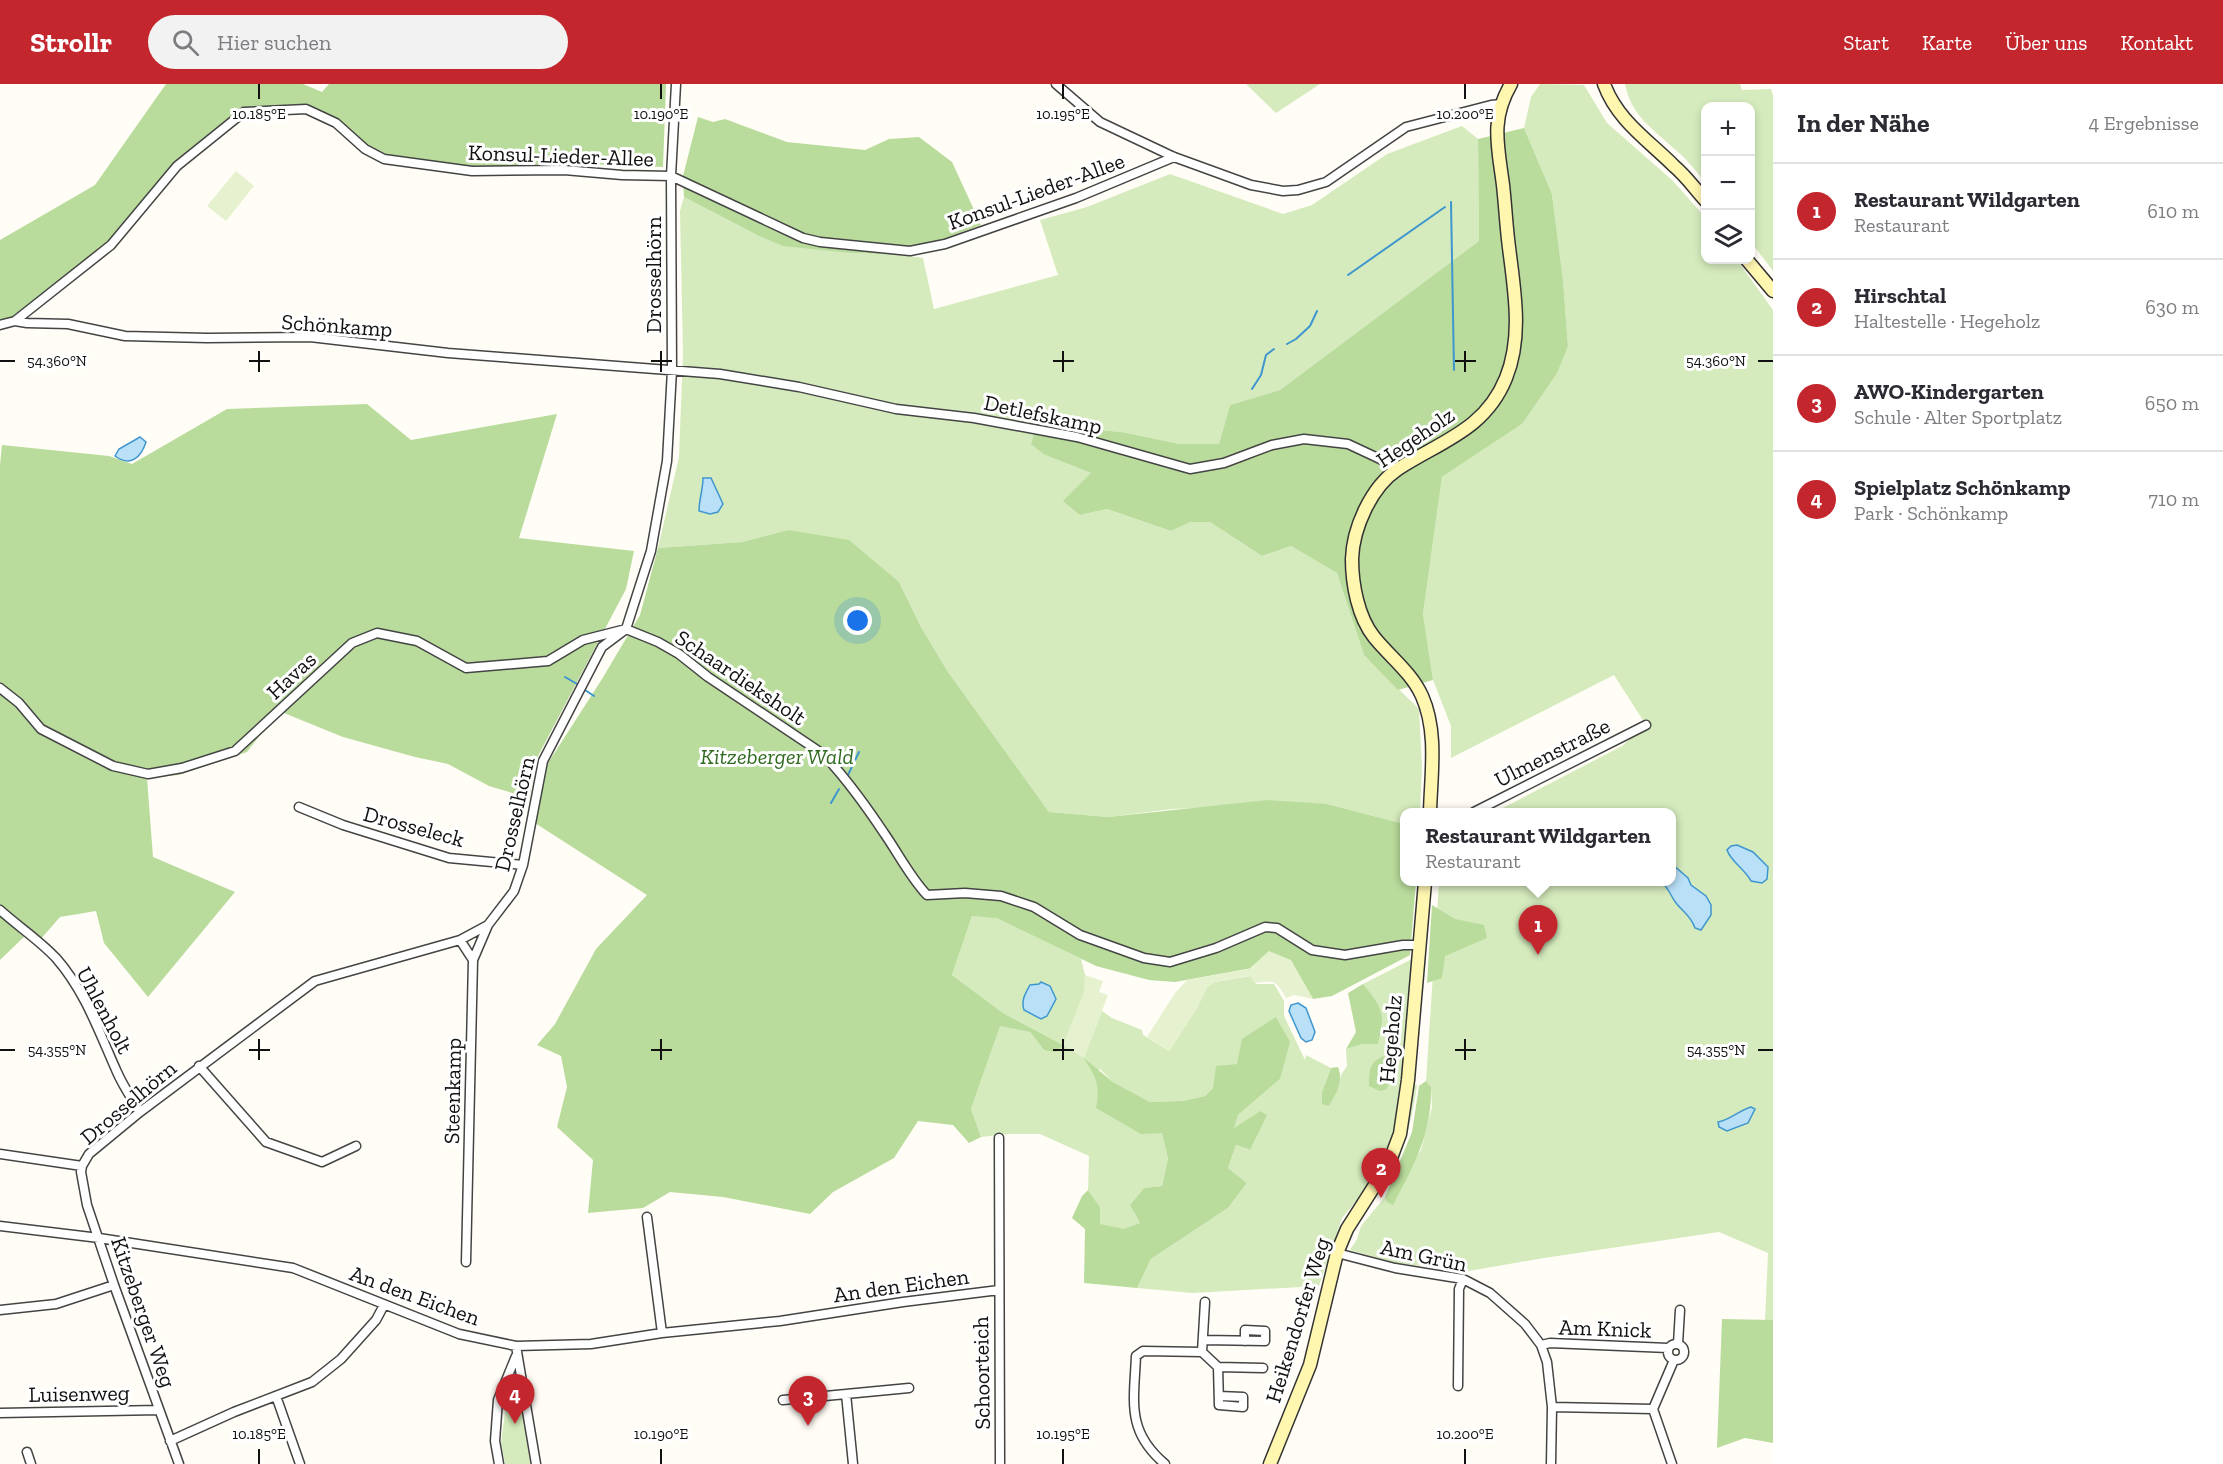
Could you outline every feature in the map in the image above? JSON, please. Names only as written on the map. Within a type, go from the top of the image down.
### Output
[{"type":"street","name":"Drosselhörn","points":[[81,1168],[89,1154],[140,1112],[315,981],[460,940],[488,925],[514,891],[523,865],[543,761],[602,647],[626,629],[651,551],[667,461],[672,370],[671,176],[676,84]]},
{"type":"street","points":[[1056,84],[1100,122],[1174,157],[1251,185],[1283,191],[1298,190],[1326,182],[1406,127],[1501,104]]},
{"type":"street","name":"Hegeholz","points":[[1430,808],[1432,750],[1428,711],[1414,681],[1373,636],[1360,609],[1354,583],[1352,558],[1363,515],[1374,495],[1397,470],[1454,438],[1472,425],[1490,407],[1498,394],[1512,360],[1515,329],[1514,289],[1496,142],[1497,120],[1501,104],[1511,84]]},
{"type":"street","points":[[1604,84],[1614,105],[1631,127],[1675,166],[1701,195]]},
{"type":"street","name":"Konsul-Lieder-Allee","points":[[15,321],[111,245],[177,166],[244,112],[306,109],[336,123],[365,149],[384,159],[472,171],[564,170],[671,176],[803,238],[820,242],[910,251],[945,244],[1076,198],[1174,157]]},
{"type":"street","points":[[1750,264],[1773,291]]},
{"type":"street","name":"Schönkamp","points":[[0,325],[15,321],[68,324],[125,336],[310,337],[448,352],[672,370]]},
{"type":"street","name":"Detlefskamp","points":[[672,370],[720,374],[799,387],[896,409],[974,417],[1077,437],[1190,469],[1224,463],[1272,444],[1304,439],[1348,444],[1397,470]]},
{"type":"street","name":"Havas","points":[[0,688],[19,703],[41,729],[113,766],[148,774],[182,768],[235,751],[352,642],[377,633],[417,641],[466,668],[548,661],[583,640],[626,629]]},
{"type":"street","name":"Schaardieksholt","points":[[626,629],[658,642],[679,654],[708,677],[823,754],[838,769],[927,895],[965,893],[1001,896],[1034,907],[1080,934],[1144,958],[1170,962],[1215,948],[1265,927],[1276,928],[1312,950],[1345,955],[1403,945],[1419,945]]},
{"type":"street","name":"Ulmenstraße","points":[[1484,808],[1646,725]]},
{"type":"street","name":"Drosseleck","points":[[299,807],[343,825],[448,858],[523,865]]},
{"type":"street","name":"Hegeholz","points":[[1371,1193],[1389,1163],[1403,1119],[1425,886]]},
{"type":"street","name":"Uhlenholt","points":[[0,910],[27,934],[39,941],[75,983],[85,1000],[118,1075],[140,1112]]},
{"type":"street","name":"Steenkamp","points":[[466,1262],[473,960],[488,925]]},
{"type":"street","points":[[460,940],[473,960]]},
{"type":"street","points":[[199,1066],[266,1142],[322,1162],[356,1146]]},
{"type":"street","name":"Schoorteich","points":[[999,1138],[1000,1464]]},
{"type":"street","points":[[0,1154],[81,1168]]},
{"type":"street","name":"Kitzeberger Weg","points":[[81,1168],[87,1205],[179,1464]]},
{"type":"street","name":"Heikendorfer Weg","points":[[1270,1464],[1310,1365],[1336,1253],[1347,1229],[1371,1193]]},
{"type":"street","points":[[647,1217],[662,1332]]},
{"type":"street","name":"An den Eichen","points":[[0,1226],[99,1238],[293,1269],[459,1334],[516,1346],[591,1344],[662,1332],[780,1321],[894,1303],[999,1290]]},
{"type":"street","name":"Am Grün","points":[[1336,1253],[1395,1269],[1463,1279],[1490,1293],[1526,1324],[1541,1345],[1547,1362],[1552,1407],[1551,1464]]},
{"type":"street","points":[[1458,1386],[1459,1289],[1463,1279]]},
{"type":"street","points":[[0,1310],[56,1304],[114,1285]]},
{"type":"street","points":[[1202,1352],[1205,1302]]},
{"type":"street","points":[[170,1441],[312,1382],[341,1359],[376,1320],[384,1305]]},
{"type":"street","name":"Am Knick","points":[[1678,1344],[1680,1310]]},
{"type":"street","points":[[1204,1340],[1245,1341]]},
{"type":"street","name":"Am Knick","points":[[1541,1345],[1550,1343],[1668,1348],[1678,1344],[1684,1348],[1681,1359],[1674,1360],[1668,1356],[1668,1348]]},
{"type":"street","points":[[516,1346],[536,1464]]},
{"type":"street","points":[[1165,1464],[1142,1441],[1137,1428],[1134,1410],[1136,1356],[1143,1351],[1202,1352],[1218,1367],[1263,1368]]},
{"type":"street","points":[[499,1464],[495,1441],[498,1400],[516,1356]]},
{"type":"street","points":[[1672,1464],[1653,1409],[1674,1360]]},
{"type":"street","points":[[1218,1367],[1219,1396]]},
{"type":"street","points":[[783,1400],[909,1388]]},
{"type":"street","points":[[846,1395],[853,1464]]},
{"type":"street","points":[[276,1396],[300,1464]]},
{"type":"street","points":[[1552,1407],[1653,1409]]},
{"type":"street","name":"Luisenweg","points":[[0,1413],[159,1410]]},
{"type":"street","points":[[27,1452],[31,1464]]},
{"type":"green space","points":[[166,84],[303,84],[322,92],[329,84],[666,84],[663,167],[562,163],[471,168],[385,157],[306,107],[244,111],[172,164],[108,243],[13,318],[0,322],[0,240],[95,185]]},
{"type":"green space","points":[[1246,84],[1320,84],[1276,113]]},
{"type":"green space","points":[[1540,84],[1584,85],[1607,123],[1672,180],[1701,213],[1701,264],[1740,264],[1773,310],[1773,1320],[1765,1321],[1768,1253],[1719,1232],[1469,1271],[1395,1263],[1350,1250],[1361,1226],[1385,1197],[1387,1202],[1421,1150],[1432,1107],[1431,1087],[1426,1081],[1439,886],[1676,886],[1676,808],[1503,808],[1622,746],[1646,725],[1614,675],[1451,758],[1451,726],[1433,680],[1423,614],[1442,477],[1522,424],[1568,346],[1563,280],[1552,194],[1524,128],[1531,97]]},
{"type":"green space","points":[[1625,84],[1740,84],[1742,90],[1771,89],[1773,95],[1773,271],[1755,247],[1755,102],[1701,102],[1701,178],[1684,158],[1645,122],[1632,105]]},
{"type":"green space","points":[[698,117],[713,122],[725,119],[787,142],[865,150],[889,139],[919,137],[952,162],[981,225],[903,255],[851,253],[783,246],[684,197],[683,176]]},
{"type":"green space","points":[[1462,126],[1478,139],[1479,241],[1280,390],[1230,405],[1219,444],[1180,444],[1122,432],[1071,428],[1039,419],[1045,455],[1091,473],[1080,515],[1107,509],[1171,531],[1190,521],[1210,522],[1262,556],[1291,546],[1337,573],[1364,655],[1419,709],[1422,767],[1420,808],[1400,808],[1400,823],[1327,804],[1172,809],[1108,817],[1049,812],[948,672],[921,627],[899,582],[788,530],[742,542],[658,548],[679,457],[683,353],[680,211],[684,197],[757,235],[851,253],[923,258],[934,309],[1058,275],[1040,220],[1087,207],[1170,174],[1283,214],[1312,205],[1387,154]]},
{"type":"green space","points":[[1524,128],[1552,194],[1563,280],[1568,346],[1557,373],[1522,424],[1442,477],[1423,614],[1433,680],[1398,690],[1364,655],[1337,573],[1291,546],[1262,556],[1210,522],[1190,522],[1171,531],[1107,509],[1080,515],[1063,501],[1091,473],[1045,455],[1031,444],[1039,419],[1071,428],[1122,432],[1180,444],[1219,444],[1230,405],[1280,390],[1479,241],[1478,139]]},
{"type":"green space","points":[[236,171],[254,186],[226,221],[207,206]]},
{"type":"green space","points":[[367,404],[411,440],[557,414],[519,538],[634,551],[626,589],[538,756],[529,798],[489,786],[448,764],[343,737],[279,711],[247,752],[179,775],[147,778],[153,857],[235,892],[148,997],[104,943],[96,911],[60,917],[39,941],[27,934],[0,960],[0,465],[2,445],[109,456],[132,464],[227,409]]},
{"type":"green space","name":"Kitzeberger Wald","points":[[788,530],[849,540],[899,582],[921,627],[948,672],[1049,812],[1108,817],[1268,800],[1327,804],[1400,823],[1400,886],[1416,886],[1410,955],[1332,996],[1313,999],[1291,961],[1175,982],[1149,980],[1096,966],[997,918],[972,916],[952,975],[1003,1013],[1063,1045],[1056,1052],[1044,1050],[1030,1032],[1000,1026],[971,1109],[981,1137],[969,1143],[953,1125],[918,1121],[894,1158],[833,1192],[810,1214],[723,1197],[670,1192],[643,1208],[588,1213],[593,1160],[557,1127],[567,1087],[561,1056],[537,1045],[555,1024],[596,949],[647,895],[535,823],[548,763],[640,615],[658,548],[742,542]]},
{"type":"green space","points":[[1432,905],[1455,919],[1484,925],[1487,938],[1445,956],[1442,978],[1427,983]]},
{"type":"green space","points":[[972,916],[997,917],[1081,959],[1085,975],[1084,1057],[1102,1011],[1112,1018],[1142,1030],[1143,1035],[1169,1051],[1197,1008],[1207,987],[1215,982],[1251,976],[1256,984],[1274,984],[1284,1001],[1284,1016],[1305,1060],[1306,1055],[1331,1068],[1322,1092],[1338,1089],[1341,1075],[1347,1066],[1346,1049],[1363,1044],[1378,1044],[1382,1025],[1381,1011],[1363,984],[1412,959],[1398,1119],[1387,1150],[1365,1190],[1342,1218],[1319,1286],[1193,1293],[1137,1288],[1151,1259],[1228,1208],[1247,1183],[1228,1168],[1236,1145],[1249,1150],[1260,1111],[1233,1129],[1238,1115],[1280,1079],[1237,1064],[1205,1096],[1183,1101],[1150,1102],[1113,1082],[1100,1069],[1093,1074],[1100,1092],[1162,1133],[1168,1157],[1162,1186],[1144,1188],[1130,1205],[1140,1223],[1124,1230],[1099,1224],[1100,1207],[1088,1190],[1089,1156],[1040,1134],[981,1137],[971,1109],[1000,1025],[1030,1032],[1044,1050],[1063,1045],[1003,1013],[952,975]]},
{"type":"green space","points":[[1269,951],[1291,960],[1313,999],[1294,995],[1286,998],[1275,983],[1255,983],[1250,976],[1215,982],[1207,987],[1197,1008],[1169,1051],[1147,1037],[1175,993],[1187,980],[1249,969]]},
{"type":"green space","points":[[1085,975],[1103,981],[1099,992],[1108,995],[1084,1058],[1063,1045],[1084,992]]},
{"type":"green space","points":[[1363,984],[1381,1011],[1382,1025],[1378,1044],[1363,1044],[1346,1049],[1356,1032],[1348,993]]},
{"type":"green space","points":[[1276,1017],[1290,1042],[1280,1079],[1238,1115],[1234,1128],[1260,1111],[1267,1115],[1250,1150],[1236,1145],[1228,1168],[1247,1183],[1228,1208],[1151,1259],[1137,1288],[1084,1283],[1085,1229],[1072,1218],[1082,1196],[1088,1190],[1100,1207],[1100,1224],[1124,1229],[1140,1223],[1130,1205],[1144,1188],[1162,1186],[1168,1158],[1162,1133],[1141,1134],[1096,1108],[1098,1093],[1096,1081],[1084,1058],[1113,1082],[1150,1102],[1183,1101],[1205,1096],[1213,1088],[1216,1066],[1237,1064],[1242,1039]]},
{"type":"green space","points":[[1390,1054],[1391,1072],[1387,1089],[1380,1091],[1369,1086],[1370,1069],[1378,1059]]},
{"type":"green space","points":[[1338,1067],[1340,1083],[1337,1092],[1329,1106],[1322,1104],[1322,1092],[1331,1068]]},
{"type":"green space","points":[[1426,1081],[1431,1087],[1431,1104],[1425,1134],[1415,1162],[1393,1205],[1387,1202],[1385,1197],[1412,1132],[1419,1086]]},
{"type":"green space","points":[[1412,1084],[1417,1085],[1409,1127],[1402,1152],[1386,1191],[1384,1189]]},
{"type":"green space","points":[[1722,1319],[1773,1320],[1773,1443],[1745,1438],[1717,1448]]},
{"type":"green space","points":[[519,1381],[533,1464],[505,1464],[501,1443],[506,1405]]},
{"type":"water","points":[[140,437],[146,442],[138,456],[125,461],[115,456],[119,449]]},
{"type":"water","points":[[703,478],[711,478],[723,504],[718,512],[710,514],[699,511]]},
{"type":"water","points":[[1737,845],[1753,852],[1768,867],[1767,879],[1762,883],[1751,881],[1729,854],[1727,850]]},
{"type":"water","points":[[1676,868],[1688,878],[1691,885],[1706,896],[1711,905],[1711,915],[1701,930],[1695,928],[1665,886],[1676,886]]},
{"type":"water","points":[[1041,982],[1050,986],[1056,999],[1047,1016],[1041,1019],[1024,1010],[1023,1003],[1030,985]]},
{"type":"water","points":[[1298,1003],[1306,1008],[1315,1032],[1312,1040],[1306,1042],[1301,1038],[1289,1011],[1291,1005]]},
{"type":"water","points":[[1751,1107],[1755,1109],[1748,1123],[1727,1131],[1719,1127],[1718,1122]]},
{"type":"waterway","points":[[1451,202],[1454,370]]},
{"type":"waterway","points":[[1348,275],[1445,207]]},
{"type":"waterway","points":[[1287,344],[1310,326],[1317,311]]},
{"type":"waterway","points":[[1252,389],[1261,375],[1266,355],[1274,349]]},
{"type":"waterway","points":[[565,677],[577,684]]},
{"type":"waterway","points":[[585,690],[594,696]]},
{"type":"waterway","points":[[848,775],[859,752]]},
{"type":"waterway","points":[[831,803],[839,789]]},
{"type":"place","name":"Restaurant Wildgarten","points":[[1538,955]]},
{"type":"place","name":"Hirschtal","points":[[1381,1198]]},
{"type":"place","name":"Spielplatz Schönkamp","points":[[515,1424]]},
{"type":"place","name":"AWO-Kindergarten","points":[[808,1426]]}]
